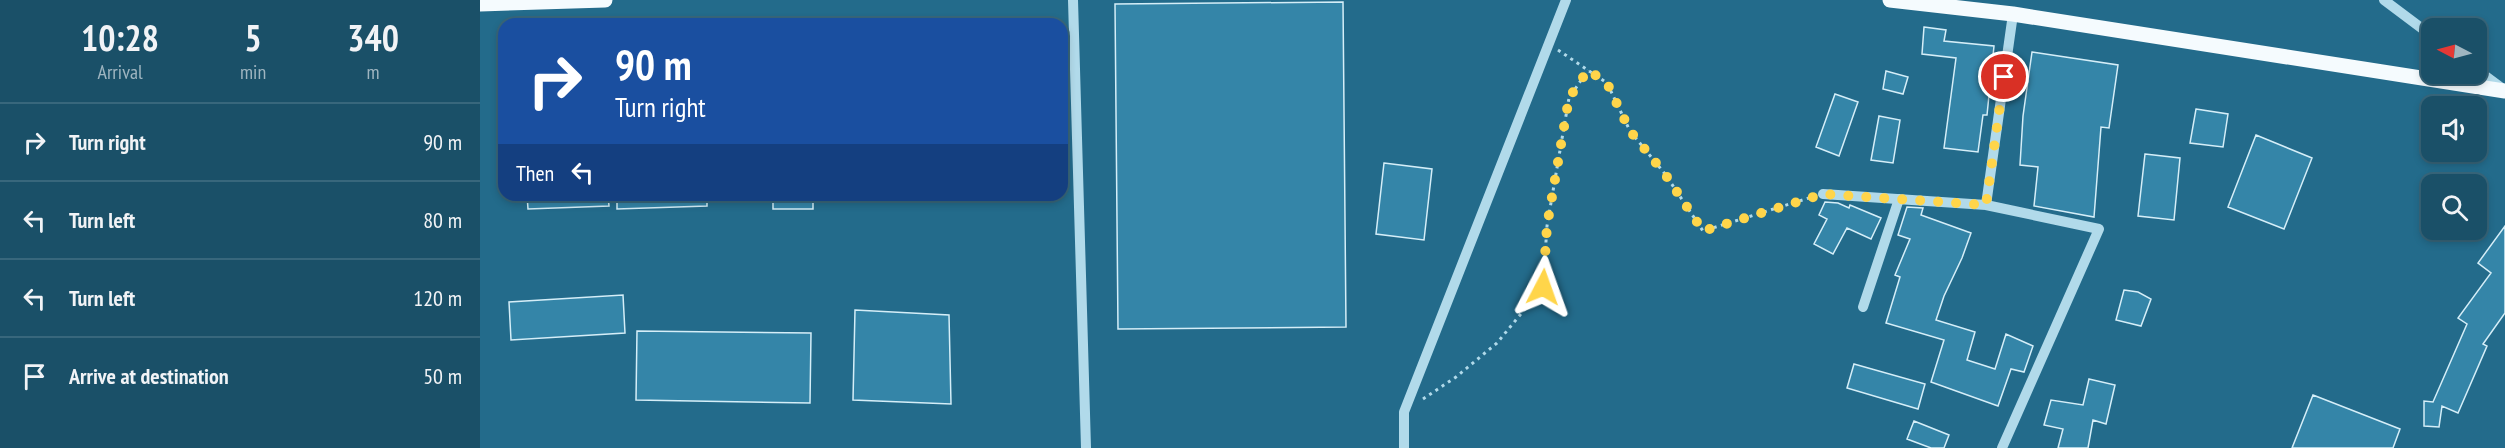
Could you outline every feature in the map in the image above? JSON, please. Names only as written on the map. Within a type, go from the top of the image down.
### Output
[{"type":"main road","points":[[480,4],[604,0]]},
{"type":"main road","points":[[1890,0],[2013,14],[2505,91]]},
{"type":"street","points":[[1073,0],[1086,448]]},
{"type":"street","points":[[1404,448],[1404,412],[1566,0]]},
{"type":"street","points":[[2384,0],[2421,28]]},
{"type":"street","points":[[1986,205],[2013,14]]},
{"type":"street","points":[[2487,77],[2505,91]]},
{"type":"street","points":[[1823,194],[1986,205],[2099,229],[2002,448]]},
{"type":"street","points":[[1863,307],[1899,199]]},
{"type":"path","points":[[1549,44],[1607,83],[1630,131],[1665,174],[1703,231],[1823,194]]},
{"type":"path","points":[[1404,412],[1456,377],[1497,343],[1543,287],[1547,226],[1569,98],[1588,70]]},
{"type":"building","points":[[1343,2],[1346,327],[1118,329],[1115,4]]},
{"type":"building","points":[[1924,27],[1946,30],[1944,41],[1994,46],[1987,115],[1983,115],[1978,152],[1944,148],[1956,58],[1922,54]]},
{"type":"building","points":[[2032,52],[2118,65],[2109,128],[2101,127],[2094,217],[2034,206],[2038,167],[2020,165],[2023,116]]},
{"type":"building","points":[[1886,71],[1908,77],[1903,94],[1883,89]]},
{"type":"building","points":[[1835,94],[1858,102],[1839,156],[1816,147]]},
{"type":"building","points":[[2196,109],[2228,114],[2223,147],[2190,143]]},
{"type":"building","points":[[1879,116],[1900,120],[1893,163],[1871,160]]},
{"type":"building","points":[[2256,135],[2312,158],[2284,229],[2228,207]]},
{"type":"building","points":[[2145,154],[2180,158],[2174,220],[2138,216]]},
{"type":"building","points":[[1384,163],[1432,169],[1424,240],[1376,234]]},
{"type":"building","points":[[527,201],[609,201],[609,206],[528,209]]},
{"type":"building","points":[[617,201],[707,201],[707,206],[617,209]]},
{"type":"building","points":[[773,201],[813,201],[813,209],[773,209]]},
{"type":"building","points":[[1825,202],[1838,203],[1849,208],[1850,205],[1881,218],[1871,239],[1847,228],[1833,254],[1814,244],[1827,219],[1819,215]]},
{"type":"building","points":[[1907,207],[1923,208],[1921,215],[1971,233],[1936,320],[1975,332],[1967,360],[1995,369],[2006,334],[2033,346],[2024,372],[2011,369],[1998,406],[1931,382],[1944,340],[1886,323],[1900,277],[1895,275],[1910,239],[1898,235]]},
{"type":"building","points":[[2505,226],[2505,313],[2483,344],[2487,346],[2458,413],[2442,406],[2439,427],[2424,426],[2424,401],[2433,402],[2467,324],[2458,318],[2491,273],[2478,263]]},
{"type":"building","points":[[2124,290],[2138,292],[2151,299],[2141,326],[2116,320]]},
{"type":"building","points":[[623,295],[625,333],[511,340],[509,302]]},
{"type":"building","points":[[855,310],[949,315],[951,404],[853,400]]},
{"type":"building","points":[[637,331],[811,333],[810,403],[636,400]]},
{"type":"building","points":[[1854,364],[1925,384],[1918,409],[1847,388]]},
{"type":"building","points":[[2089,379],[2115,385],[2106,424],[2093,420],[2088,448],[2058,448],[2063,429],[2044,425],[2051,400],[2083,405]]},
{"type":"building","points":[[2313,395],[2400,429],[2393,448],[2292,448]]},
{"type":"building","points":[[1914,421],[1949,435],[1944,448],[1931,448],[1907,439]]},
{"type":"route","points":[[1543,287],[1547,226],[1569,98],[1588,70],[1607,83],[1630,131],[1665,174],[1703,231],[1823,194],[1986,205],[2004,77]]}]
